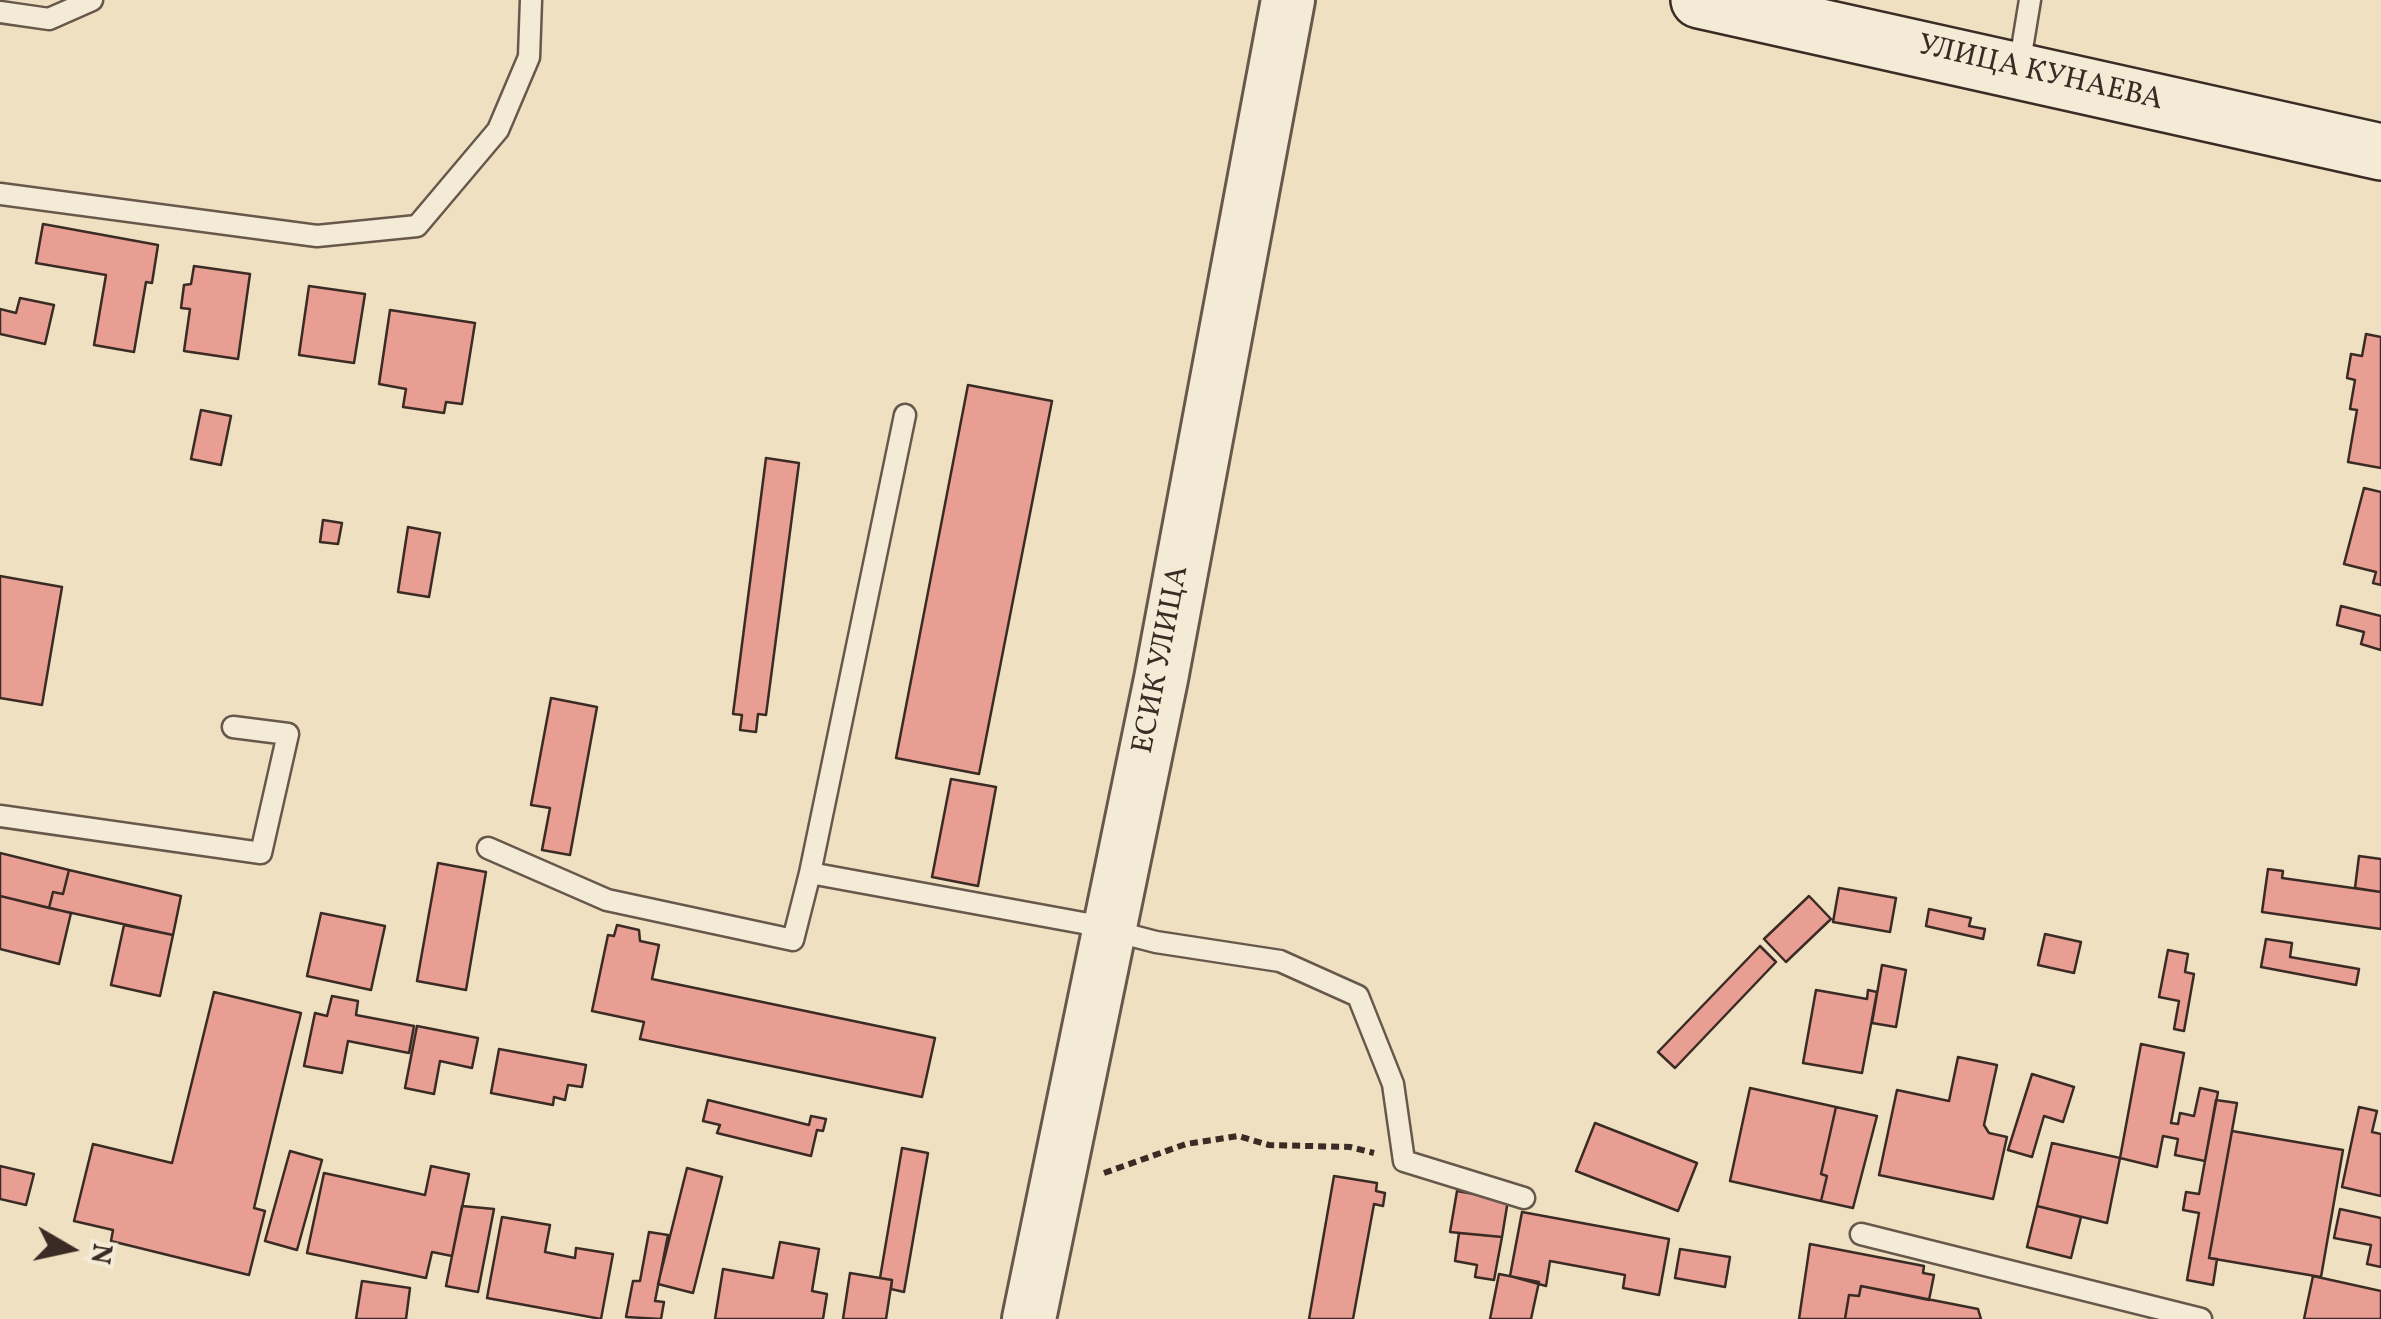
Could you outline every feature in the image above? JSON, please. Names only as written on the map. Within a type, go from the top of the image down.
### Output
[{"type":"main road","name":"УЛИЦА КУНАЕВА","points":[[1699,0],[2381,152]]},
{"type":"street","name":"ЕСИК УЛИЦА","points":[[1029,1319],[1161,679],[1288,0]]},
{"type":"lane","points":[[0,12],[49,19],[92,0]]},
{"type":"lane","points":[[0,194],[317,236],[417,226],[498,130],[528,57],[531,0]]},
{"type":"lane","points":[[2019,70],[2030,0]]},
{"type":"lane","points":[[488,848],[608,900],[793,940],[905,416]]},
{"type":"lane","points":[[0,816],[260,853],[288,734],[232,726]]},
{"type":"lane","points":[[810,874],[1280,961],[1358,996],[1393,1084],[1404,1161],[1524,1198]]},
{"type":"lane","points":[[1861,1234],[2201,1319]]},
{"type":"path","points":[[1054,1188],[1186,1144],[1238,1136],[1268,1146],[1350,1147],[1404,1161]]},
{"type":"building","points":[[43,224],[158,245],[152,283],[146,282],[134,352],[94,345],[106,275],[36,263]]},
{"type":"building","points":[[194,266],[250,274],[238,359],[184,351],[190,309],[181,308],[184,285],[191,284]]},
{"type":"building","points":[[309,286],[365,294],[354,363],[299,355]]},
{"type":"building","points":[[20,298],[54,305],[45,344],[0,334],[0,309],[16,313]]},
{"type":"building","points":[[390,310],[475,323],[462,404],[446,402],[444,413],[403,407],[406,389],[379,384]]},
{"type":"building","points":[[2366,334],[2381,337],[2381,468],[2348,462],[2357,410],[2350,409],[2355,380],[2347,378],[2351,354],[2362,356]]},
{"type":"building","points":[[968,385],[1052,401],[979,774],[896,758]]},
{"type":"building","points":[[201,410],[231,416],[221,465],[191,459]]},
{"type":"building","points":[[766,458],[799,463],[766,715],[758,714],[756,732],[740,730],[742,715],[733,714]]},
{"type":"building","points":[[2364,488],[2381,492],[2381,585],[2373,583],[2376,572],[2344,564]]},
{"type":"building","points":[[323,520],[342,523],[338,544],[320,542]]},
{"type":"building","points":[[408,527],[440,533],[429,597],[398,592]]},
{"type":"building","points":[[0,576],[62,587],[42,705],[0,698]]},
{"type":"building","points":[[2341,606],[2381,616],[2381,650],[2361,644],[2364,632],[2337,625]]},
{"type":"building","points":[[551,698],[597,707],[570,855],[542,850],[550,808],[531,805]]},
{"type":"building","points":[[951,779],[996,787],[978,886],[932,877]]},
{"type":"building","points":[[0,853],[69,870],[63,894],[53,892],[49,908],[0,896]]},
{"type":"building","points":[[2359,856],[2381,859],[2381,892],[2355,888]]},
{"type":"building","points":[[438,863],[486,872],[466,990],[417,981]]},
{"type":"building","points":[[2268,869],[2283,871],[2282,878],[2381,892],[2381,929],[2262,912]]},
{"type":"building","points":[[69,870],[181,896],[173,935],[49,908],[53,892],[63,894]]},
{"type":"building","points":[[1839,888],[1896,898],[1890,932],[1833,922]]},
{"type":"building","points":[[0,896],[71,913],[59,964],[0,949]]},
{"type":"building","points":[[1809,896],[1831,919],[1786,962],[1764,939]]},
{"type":"building","points":[[1929,909],[1971,918],[1969,926],[1985,929],[1983,939],[1926,926]]},
{"type":"building","points":[[321,913],[385,926],[371,990],[307,976]]},
{"type":"building","points":[[124,925],[173,935],[160,996],[111,985]]},
{"type":"building","points":[[617,925],[639,930],[640,941],[659,945],[652,979],[935,1038],[922,1097],[640,1039],[644,1022],[592,1011],[608,935],[614,936]]},
{"type":"building","points":[[2045,934],[2081,942],[2074,973],[2038,965]]},
{"type":"building","points":[[2266,939],[2292,943],[2290,957],[2359,969],[2356,985],[2261,967]]},
{"type":"building","points":[[1760,946],[1776,962],[1675,1068],[1658,1052]]},
{"type":"building","points":[[2168,950],[2188,954],[2185,972],[2194,974],[2184,1031],[2174,1029],[2179,1001],[2159,997]]},
{"type":"building","points":[[1882,965],[1906,970],[1896,1027],[1872,1023]]},
{"type":"building","points":[[1816,990],[1867,999],[1868,990],[1877,992],[1862,1073],[1803,1063]]},
{"type":"building","points":[[214,992],[301,1013],[254,1208],[265,1211],[249,1275],[111,1241],[113,1230],[74,1221],[93,1144],[172,1163]]},
{"type":"building","points":[[332,996],[358,1001],[356,1015],[414,1026],[409,1053],[348,1041],[342,1073],[304,1066],[315,1013],[327,1016]]},
{"type":"building","points":[[417,1026],[478,1038],[472,1068],[440,1061],[434,1094],[405,1088]]},
{"type":"building","points":[[2141,1044],[2184,1053],[2171,1123],[2178,1124],[2180,1113],[2194,1116],[2200,1088],[2218,1092],[2205,1161],[2175,1155],[2178,1139],[2163,1136],[2157,1167],[2120,1158]]},
{"type":"building","points":[[499,1049],[586,1065],[582,1087],[568,1085],[565,1100],[554,1097],[553,1105],[491,1093]]},
{"type":"building","points":[[1958,1057],[1997,1065],[1984,1125],[1989,1133],[2007,1137],[1993,1199],[1879,1175],[1897,1090],[1949,1101]]},
{"type":"building","points":[[2032,1074],[2074,1087],[2063,1122],[2044,1116],[2032,1157],[2008,1150]]},
{"type":"building","points":[[1750,1088],[1836,1107],[1821,1174],[1827,1176],[1821,1201],[1730,1181]]},
{"type":"building","points":[[708,1100],[809,1125],[811,1116],[826,1119],[823,1131],[817,1130],[811,1156],[717,1133],[720,1125],[703,1121]]},
{"type":"building","points":[[2216,1100],[2237,1103],[2209,1258],[2217,1259],[2213,1285],[2187,1280],[2199,1213],[2183,1210],[2186,1192],[2199,1194]]},
{"type":"building","points":[[1836,1107],[1877,1116],[1853,1208],[1821,1201],[1827,1176],[1821,1174]]},
{"type":"building","points":[[2359,1107],[2377,1111],[2372,1132],[2381,1134],[2381,1196],[2342,1187]]},
{"type":"building","points":[[1595,1123],[1697,1163],[1678,1211],[1576,1171]]},
{"type":"building","points":[[2232,1131],[2343,1150],[2321,1277],[2209,1258]]},
{"type":"building","points":[[2052,1143],[2120,1158],[2107,1223],[2037,1206]]},
{"type":"building","points":[[902,1148],[928,1153],[904,1292],[891,1289],[892,1280],[880,1278]]},
{"type":"building","points":[[290,1151],[322,1160],[297,1250],[265,1241]]},
{"type":"building","points":[[0,1166],[34,1174],[26,1205],[0,1199]]},
{"type":"building","points":[[431,1166],[469,1174],[452,1256],[432,1252],[426,1278],[307,1253],[324,1173],[425,1195]]},
{"type":"building","points":[[687,1168],[722,1177],[693,1293],[658,1284]]},
{"type":"building","points":[[1334,1176],[1377,1183],[1376,1191],[1385,1193],[1383,1206],[1374,1204],[1353,1319],[1309,1319]]},
{"type":"building","points":[[1457,1191],[1508,1200],[1502,1237],[1450,1232]]},
{"type":"building","points":[[462,1206],[494,1209],[478,1292],[446,1286]]},
{"type":"building","points":[[2037,1206],[2081,1217],[2071,1258],[2027,1247]]},
{"type":"building","points":[[2340,1209],[2381,1218],[2381,1267],[2367,1264],[2371,1245],[2334,1238]]},
{"type":"building","points":[[1522,1212],[1669,1239],[1659,1295],[1623,1288],[1625,1275],[1550,1261],[1546,1286],[1510,1276]]},
{"type":"building","points":[[502,1217],[550,1225],[545,1252],[575,1258],[576,1248],[613,1254],[601,1319],[487,1298]]},
{"type":"building","points":[[649,1232],[668,1235],[655,1301],[664,1302],[661,1319],[626,1317],[633,1281],[640,1281]]},
{"type":"building","points":[[1459,1233],[1502,1237],[1494,1280],[1475,1277],[1477,1265],[1455,1261]]},
{"type":"building","points":[[780,1242],[819,1249],[812,1291],[827,1294],[823,1319],[715,1319],[723,1269],[773,1278]]},
{"type":"building","points":[[1810,1244],[1924,1266],[1923,1273],[1934,1275],[1929,1300],[1861,1286],[1859,1296],[1849,1295],[1845,1319],[1799,1319]]},
{"type":"building","points":[[1680,1249],[1730,1257],[1725,1287],[1675,1278]]},
{"type":"building","points":[[850,1273],[892,1280],[886,1319],[843,1319]]},
{"type":"building","points":[[1499,1274],[1539,1282],[1531,1319],[1490,1319]]},
{"type":"building","points":[[2313,1276],[2381,1291],[2381,1319],[2304,1319]]},
{"type":"building","points":[[362,1281],[410,1288],[406,1319],[356,1319]]},
{"type":"building","points":[[1861,1286],[1978,1309],[1981,1319],[1845,1319],[1849,1295],[1859,1296]]}]
